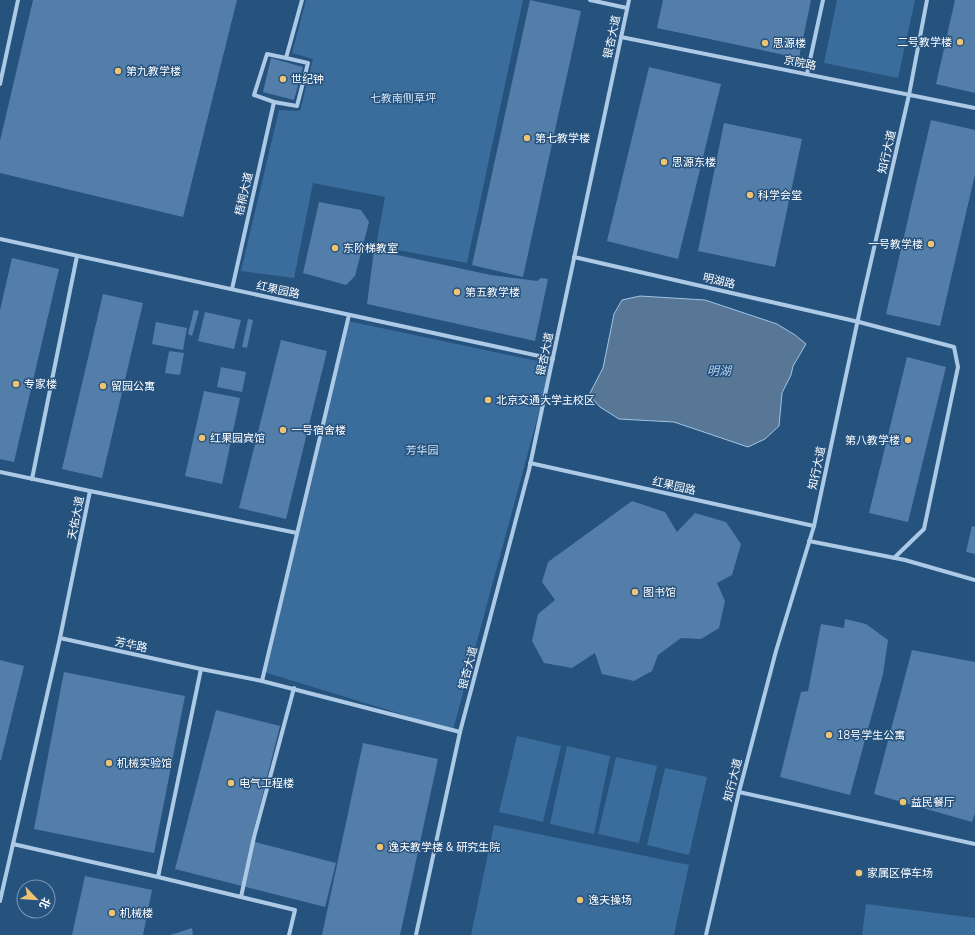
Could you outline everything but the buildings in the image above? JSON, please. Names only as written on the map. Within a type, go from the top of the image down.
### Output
[{"type":"street","points":[[0,84],[18,0]]},
{"type":"street","points":[[286,58],[302,0]]},
{"type":"street","points":[[590,0],[627,8]]},
{"type":"street","name":"银杏大道","points":[[416,935],[460,732],[530,463],[629,0]]},
{"type":"street","points":[[807,74],[823,0]]},
{"type":"street","name":"知行大道","points":[[706,935],[739,792],[776,651],[814,526],[859,322],[861,305],[909,95],[927,0]]},
{"type":"street","name":"京院路","points":[[621,37],[975,108]]},
{"type":"street","points":[[267,54],[286,58],[308,63],[297,106],[274,102],[254,95],[267,54]]},
{"type":"street","name":"梧桐大道","points":[[232,289],[274,102]]},
{"type":"street","name":"红果园路","points":[[0,239],[553,359]]},
{"type":"street","points":[[32,479],[77,256]]},
{"type":"street","name":"明湖路","points":[[574,257],[859,322],[954,347],[958,368],[924,529],[894,558]]},
{"type":"street","points":[[262,681],[349,315]]},
{"type":"street","name":"红果园路","points":[[530,463],[814,526]]},
{"type":"street","name":"天佑大道","points":[[0,472],[90,491],[60,638]]},
{"type":"street","points":[[90,491],[297,533]]},
{"type":"street","points":[[809,541],[905,560],[975,580]]},
{"type":"street","points":[[0,901],[60,638]]},
{"type":"street","name":"芳华路","points":[[60,638],[294,688],[460,732]]},
{"type":"street","points":[[158,877],[201,669]]},
{"type":"street","points":[[241,897],[254,837],[294,688]]},
{"type":"street","points":[[739,792],[975,844]]},
{"type":"street","points":[[13,844],[295,910],[289,935]]},
{"type":"green space","name":"七教南侧草坪","points":[[306,0],[523,0],[467,263],[376,246],[385,197],[313,183],[294,278],[241,271],[279,110],[300,111],[313,59],[292,53]]},
{"type":"green space","points":[[837,0],[915,0],[898,78],[824,63]]},
{"type":"green space","name":"芳华园","points":[[348,321],[552,364],[453,730],[264,672]]},
{"type":"green space","points":[[517,736],[561,746],[543,822],[499,812]]},
{"type":"green space","points":[[567,746],[610,756],[594,834],[550,824]]},
{"type":"green space","points":[[616,757],[657,766],[639,843],[598,834]]},
{"type":"green space","points":[[665,768],[707,777],[689,855],[647,845]]},
{"type":"green space","name":"逸夫操场","points":[[494,825],[689,865],[674,935],[471,935]]},
{"type":"green space","points":[[866,904],[975,918],[975,935],[862,935]]},
{"type":"water","name":"明湖","points":[[640,296],[705,300],[777,324],[806,344],[793,366],[791,375],[782,393],[779,426],[765,439],[748,447],[674,422],[619,419],[600,407],[589,395],[603,368],[614,314],[622,300]]},
{"type":"place","name":"二号教学楼","points":[[960,42]]},
{"type":"place","name":"思源楼","points":[[765,43]]},
{"type":"place","name":"第九教学楼","points":[[118,71]]},
{"type":"place","name":"世纪钟","points":[[283,79]]},
{"type":"place","name":"第七教学楼","points":[[527,138]]},
{"type":"place","name":"思源东楼","points":[[664,162]]},
{"type":"place","name":"科学会堂","points":[[750,195]]},
{"type":"place","name":"一号教学楼","points":[[931,244]]},
{"type":"place","name":"东阶梯教室","points":[[335,248]]},
{"type":"place","name":"第五教学楼","points":[[457,292]]},
{"type":"place","name":"专家楼","points":[[16,384]]},
{"type":"place","name":"留园公寓","points":[[103,386]]},
{"type":"place","name":"北京交通大学主校区","points":[[488,400]]},
{"type":"place","name":"一号宿舍楼","points":[[283,430]]},
{"type":"place","name":"红果园宾馆","points":[[202,438]]},
{"type":"place","name":"第八教学楼","points":[[908,440]]},
{"type":"place","name":"图书馆","points":[[635,592]]},
{"type":"place","name":"18号学生公寓","points":[[829,735]]},
{"type":"place","name":"机械实验馆","points":[[109,763]]},
{"type":"place","name":"电气工程楼","points":[[231,783]]},
{"type":"place","name":"益民餐厅","points":[[903,802]]},
{"type":"place","name":"逸夫教学楼 & 研究生院","points":[[380,847]]},
{"type":"place","name":"家属区停车场","points":[[859,873]]},
{"type":"place","name":"逸夫操场","points":[[580,900]]},
{"type":"place","name":"机械楼","points":[[112,913]]}]
